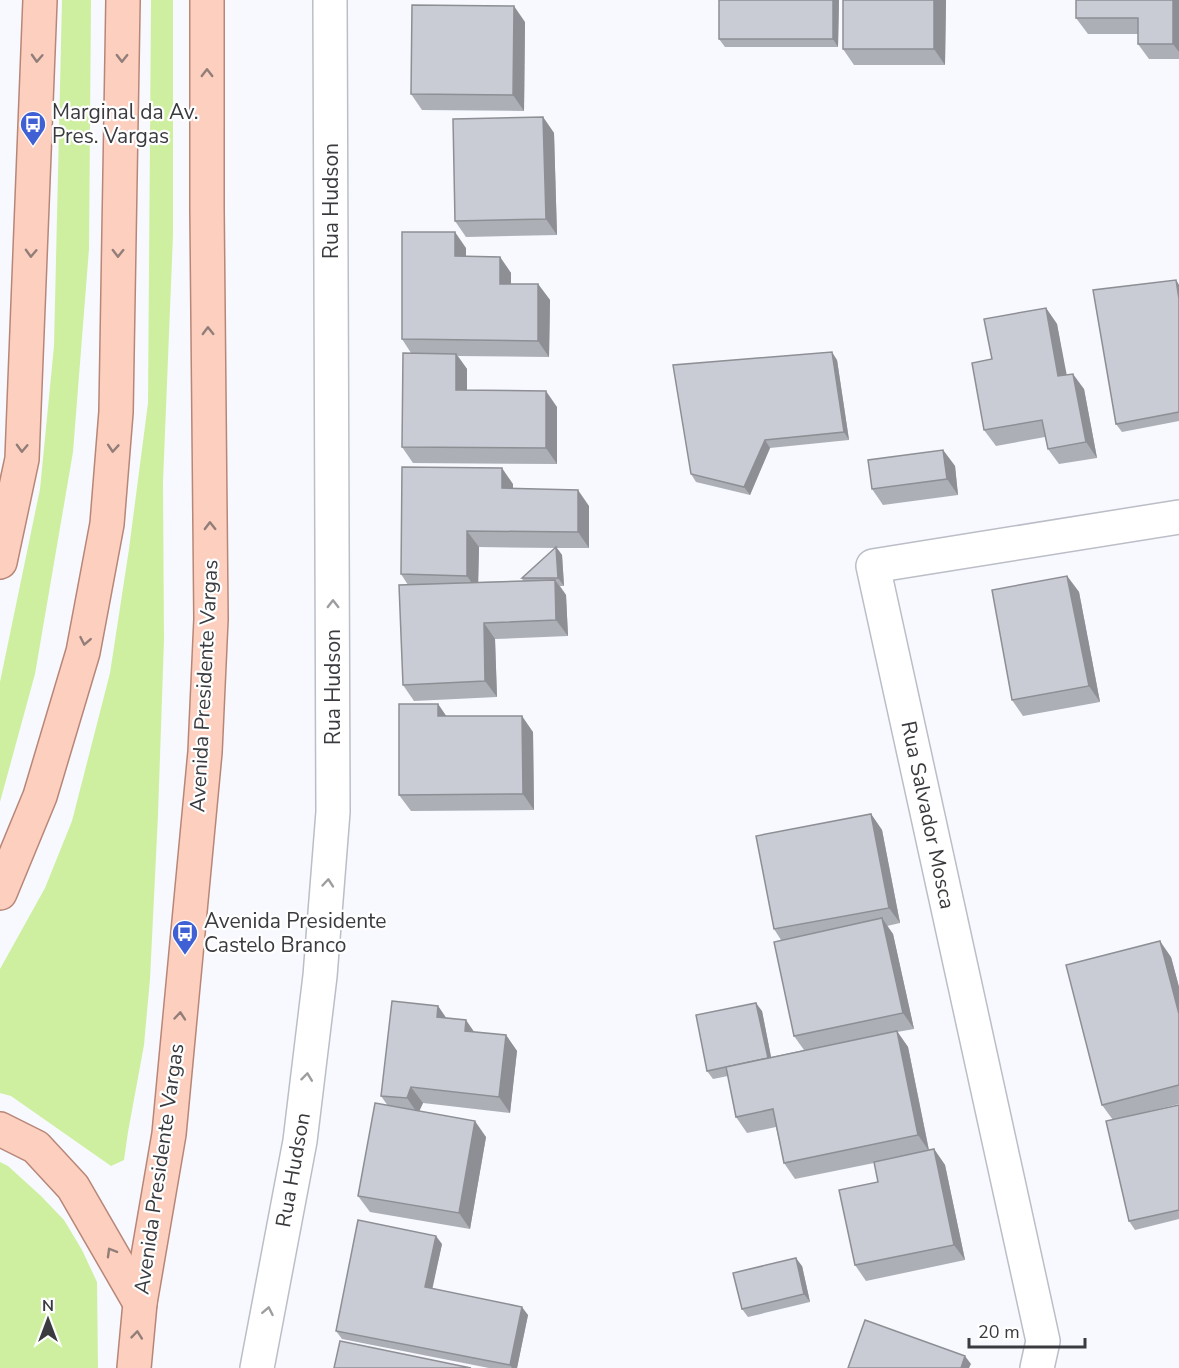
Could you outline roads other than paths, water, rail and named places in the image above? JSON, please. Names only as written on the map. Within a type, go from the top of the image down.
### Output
[{"type":"main road","points":[[0,562],[22,459],[40,0]]},
{"type":"main road","points":[[0,894],[40,796],[83,652],[107,524],[116,412],[123,0]]},
{"type":"main road","name":"Avenida Presidente Vargas","points":[[134,1368],[140,1303],[169,1134],[205,752],[211,619],[207,0]]},
{"type":"main road","points":[[0,1129],[36,1148],[74,1187],[140,1303]]},
{"type":"street","name":"Rua Hudson","points":[[257,1368],[300,1141],[320,976],[333,812],[330,0]]},
{"type":"street","name":"Rua Salvador Mosca","points":[[1037,1368],[1043,1341],[873,566],[1179,517]]},
{"type":"place","name":"Marginal da Av. Pres. Vargas","points":[[33,147]]},
{"type":"place","name":"Avenida Presidente Castelo Branco","points":[[185,956]]}]
